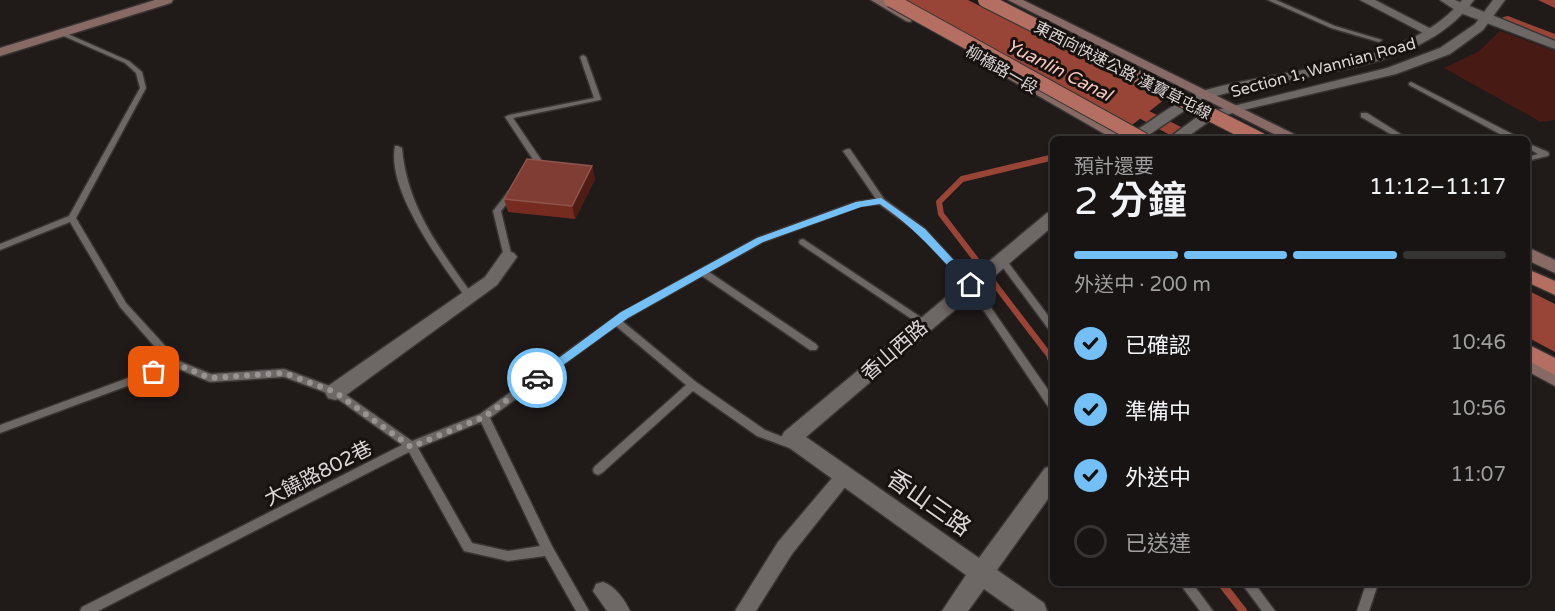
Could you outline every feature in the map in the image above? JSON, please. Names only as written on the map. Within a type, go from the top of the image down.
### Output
[{"type":"highway","points":[[891,0],[1141,136]]},
{"type":"highway","name":"東西向快速公路 漢寶草屯線","points":[[985,0],[1253,136]]},
{"type":"highway","points":[[1530,276],[1555,289]]},
{"type":"highway","points":[[1530,353],[1555,367]]},
{"type":"main road","points":[[0,52],[144,4],[167,0]]},
{"type":"main road","name":"柳橋路一段","points":[[877,0],[1119,136]]},
{"type":"main road","points":[[1014,0],[1291,136]]},
{"type":"main road","points":[[1530,254],[1555,267]]},
{"type":"main road","points":[[1530,364],[1555,378]]},
{"type":"street","points":[[1366,0],[1433,33]]},
{"type":"street","points":[[1446,0],[1465,4],[1555,45]]},
{"type":"street","name":"Section 1, Wannian Road","points":[[1179,136],[1206,117],[1235,108],[1391,71],[1419,62],[1466,39],[1488,16],[1499,0]]},
{"type":"street","name":"Section 1, Wannian Road","points":[[1144,136],[1184,106],[1208,94],[1368,58],[1409,45],[1442,27],[1465,4]]},
{"type":"street","name":"香山西路","points":[[792,438],[1050,219]]},
{"type":"street","points":[[335,392],[490,281],[507,257]]},
{"type":"street","name":"香山三路","points":[[792,438],[1035,611]]},
{"type":"street","points":[[745,611],[785,548],[844,476]]},
{"type":"street","points":[[954,611],[1050,480]]},
{"type":"street","points":[[603,591],[620,611]]},
{"type":"lane","points":[[1271,0],[1333,27],[1378,40]]},
{"type":"lane","points":[[0,247],[72,218],[143,88],[139,72],[127,62],[61,33]]},
{"type":"lane","points":[[525,177],[538,161],[509,117],[598,99],[583,57]]},
{"type":"lane","points":[[1411,84],[1509,136]]},
{"type":"lane","points":[[1364,115],[1400,136]]},
{"type":"lane","points":[[1530,146],[1555,159]]},
{"type":"lane","points":[[398,148],[397,162],[414,212],[432,245],[469,297]]},
{"type":"lane","points":[[848,151],[881,201],[922,231],[971,285],[1050,401]]},
{"type":"lane","points":[[1530,158],[1545,154]]},
{"type":"lane","points":[[507,257],[497,211],[518,186]]},
{"type":"lane","name":"大饒路802巷","points":[[86,611],[411,447],[484,417],[616,321],[760,240],[860,204],[881,201]]},
{"type":"lane","points":[[72,218],[123,305],[176,364],[210,378],[284,373],[335,392],[411,447],[468,547],[508,556],[548,550]]},
{"type":"lane","points":[[803,242],[925,324]]},
{"type":"lane","points":[[1001,259],[1050,325]]},
{"type":"lane","points":[[703,272],[813,347]]},
{"type":"lane","points":[[616,321],[693,385],[760,433],[812,452]]},
{"type":"lane","points":[[0,429],[176,364]]},
{"type":"lane","points":[[598,470],[693,385]]},
{"type":"lane","points":[[484,417],[548,550],[583,611]]},
{"type":"lane","points":[[1188,586],[1207,611]]},
{"type":"lane","points":[[1250,586],[1269,611]]},
{"type":"lane","points":[[1363,611],[1371,586]]},
{"type":"shaded area","points":[[1500,31],[1555,51],[1555,120],[1541,122],[1444,68],[1478,52]]},
{"type":"water","points":[[905,0],[968,0],[1165,99],[1132,125]]},
{"type":"water","points":[[1530,292],[1555,304],[1555,352],[1530,339]]},
{"type":"building","points":[[527,159],[592,166],[572,206],[504,199]]},
{"type":"waterway","points":[[1545,0],[1555,4]]},
{"type":"waterway","points":[[1508,20],[1555,39]]},
{"type":"waterway","name":"Yuanlin Canal","points":[[1121,102],[1185,136]]},
{"type":"waterway","points":[[1044,159],[1050,158]]},
{"type":"waterway","points":[[1050,158],[962,179],[939,202],[941,214],[1050,356]]},
{"type":"waterway","points":[[1224,586],[1243,611]]},
{"type":"way so far","points":[[154,372],[176,364],[210,378],[284,373],[335,392],[411,447],[484,417],[537,378]]},
{"type":"route","points":[[537,378],[624,315],[760,240],[860,204],[881,201],[894,209],[922,231],[971,285]]}]
